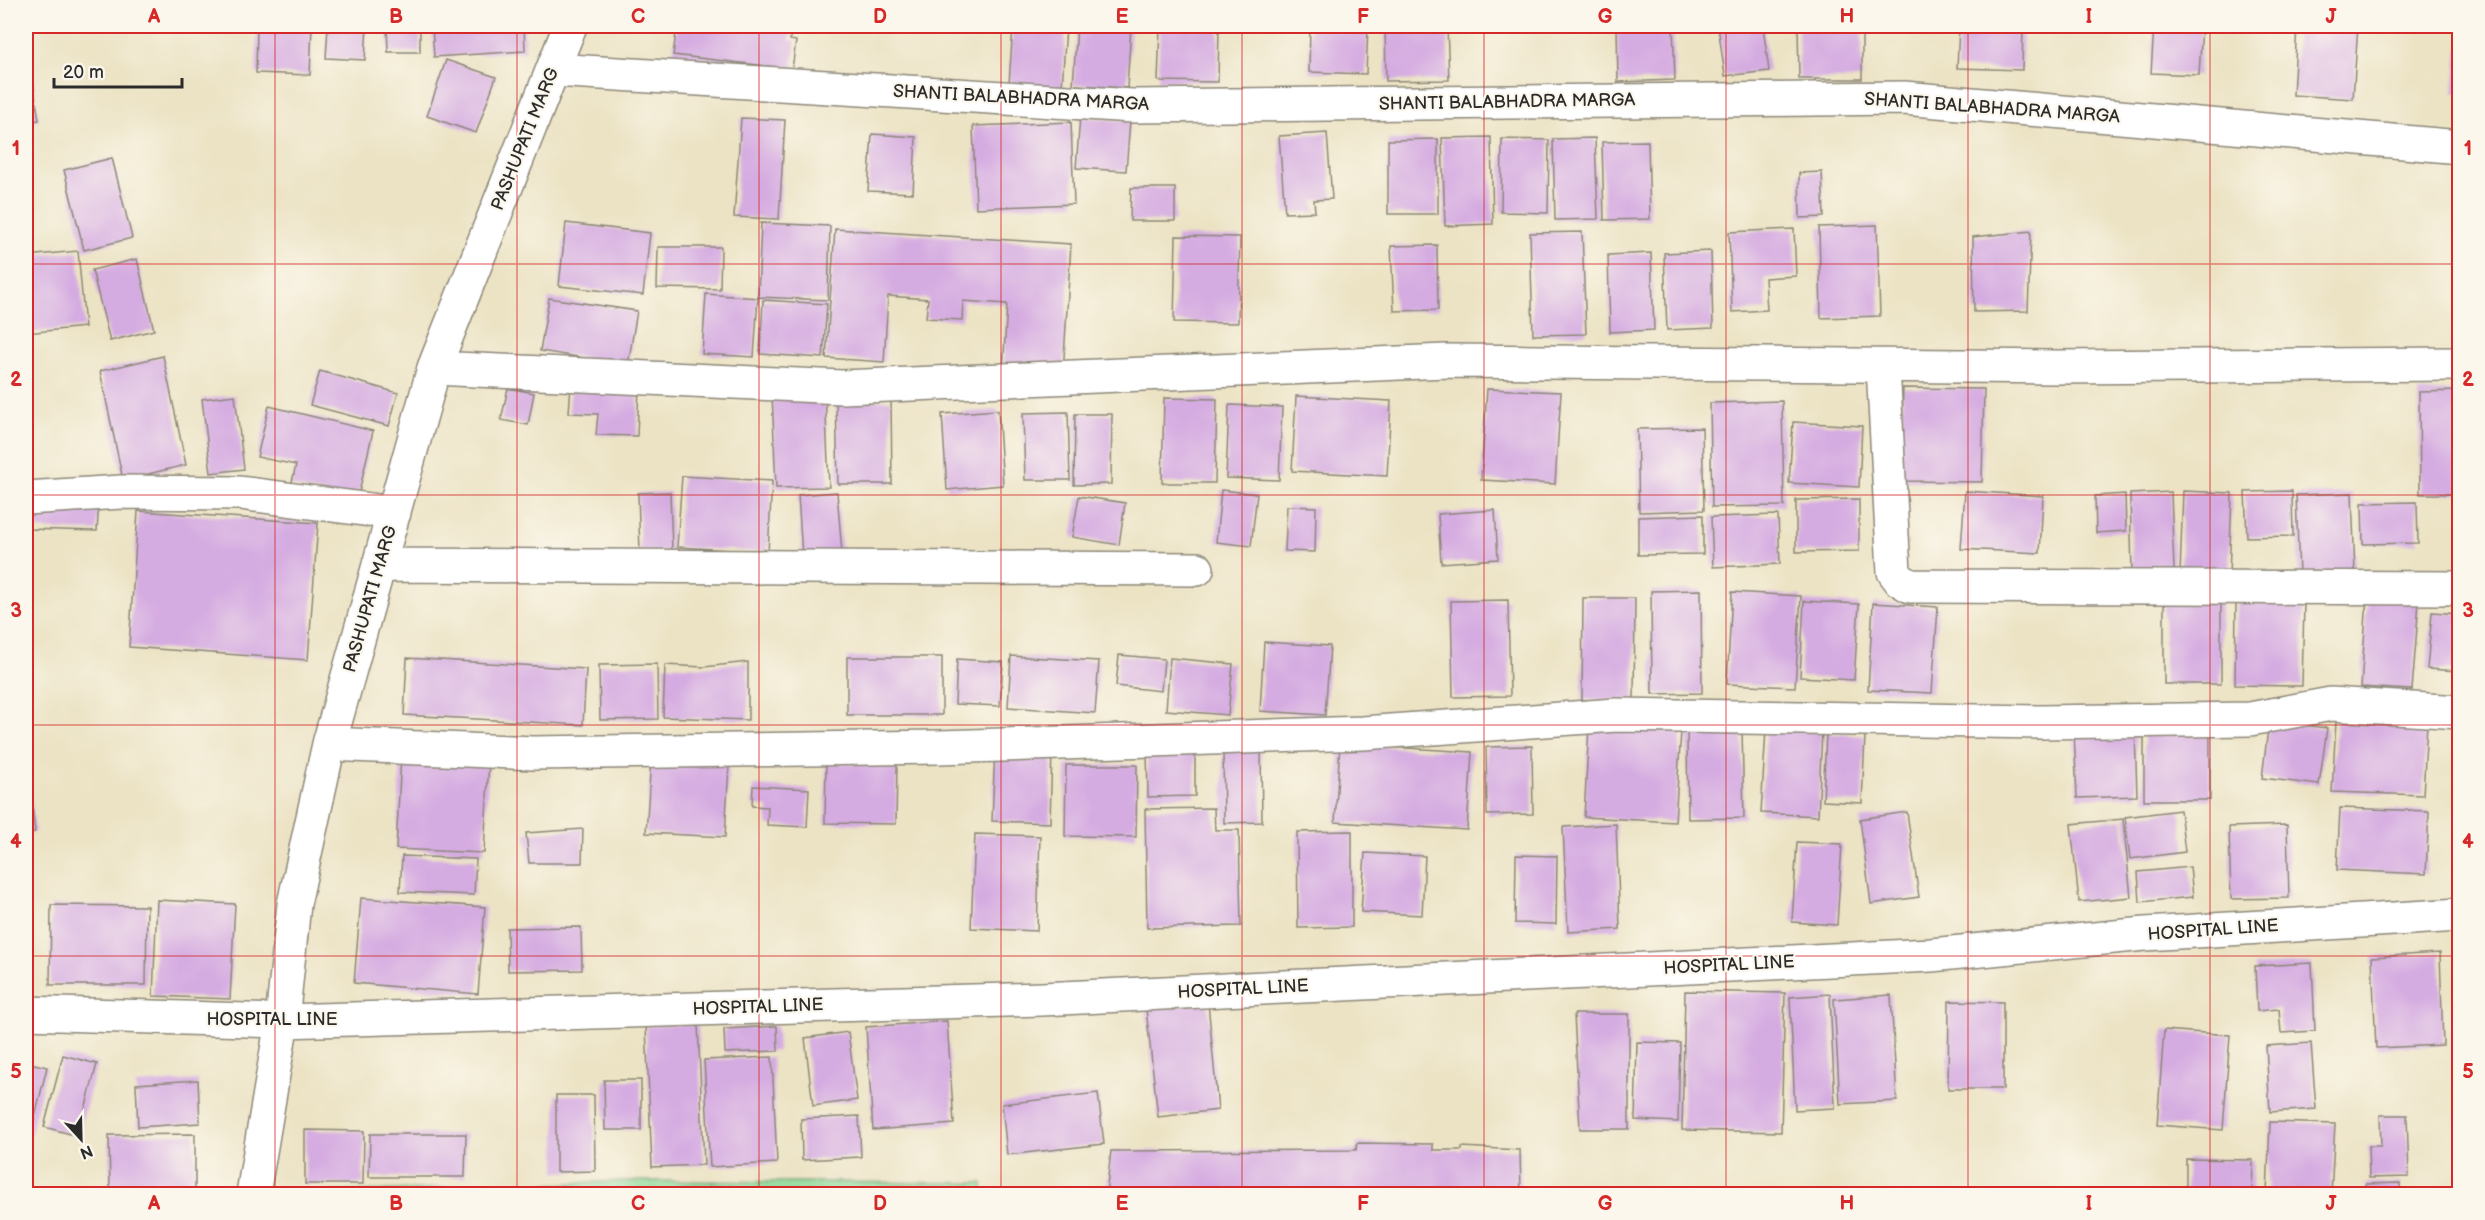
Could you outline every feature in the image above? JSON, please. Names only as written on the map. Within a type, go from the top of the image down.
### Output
[{"type":"street","name":"PASHUPATI MARG","points":[[254,1194],[282,1021],[294,904],[329,744],[434,368],[570,26]]},
{"type":"street","name":"SHANTI BALABHADRA MARGA","points":[[553,70],[1133,106],[1904,98],[2460,147]]},
{"type":"street","points":[[434,368],[842,387],[1446,361],[2068,367],[2460,364]]},
{"type":"street","points":[[1883,366],[1894,572],[1900,580],[1910,586],[2460,588]]},
{"type":"street","points":[[26,498],[121,492],[240,493],[394,513]]},
{"type":"street","points":[[380,565],[1197,569]]},
{"type":"street","points":[[329,744],[533,753],[939,747],[1363,733],[1616,715],[2039,723],[2250,719],[2331,704],[2460,712]]},
{"type":"street","name":"HOSPITAL LINE","points":[[26,1013],[282,1021],[1042,999],[1931,955],[2145,934],[2460,915]]},
{"type":"green space","points":[[628,1181],[983,1183],[983,1194],[286,1194]]},
{"type":"building","points":[[257,26],[312,26],[310,75],[256,73]]},
{"type":"building","points":[[328,26],[367,26],[365,60],[326,58]]},
{"type":"building","points":[[387,26],[420,26],[420,52],[388,52]]},
{"type":"building","points":[[432,26],[524,26],[525,51],[434,57]]},
{"type":"building","points":[[677,26],[792,26],[790,40],[796,41],[792,69],[673,55]]},
{"type":"building","points":[[1013,26],[1066,26],[1062,88],[1009,84]]},
{"type":"building","points":[[1077,26],[1131,26],[1127,88],[1073,85]]},
{"type":"building","points":[[1160,26],[1219,26],[1218,82],[1158,81]]},
{"type":"building","points":[[1310,26],[1368,26],[1366,74],[1309,72]]},
{"type":"building","points":[[1385,26],[1447,26],[1449,80],[1386,81]]},
{"type":"building","points":[[1617,26],[1673,26],[1675,80],[1618,82]]},
{"type":"building","points":[[1718,26],[1763,26],[1769,71],[1725,76]]},
{"type":"building","points":[[1798,26],[1862,26],[1862,79],[1799,79]]},
{"type":"building","points":[[1959,26],[2023,26],[2022,70],[1957,68]]},
{"type":"building","points":[[2154,26],[2202,26],[2199,75],[2151,73]]},
{"type":"building","points":[[2297,26],[2358,26],[2353,99],[2293,95]]},
{"type":"building","points":[[26,39],[39,120],[26,122]]},
{"type":"building","points":[[2458,48],[2460,48],[2460,93],[2454,93]]},
{"type":"building","points":[[446,60],[496,77],[476,133],[427,116]]},
{"type":"building","points":[[1080,117],[1130,121],[1126,171],[1076,168]]},
{"type":"building","points":[[741,118],[785,120],[779,219],[734,217]]},
{"type":"building","points":[[1071,122],[1074,204],[976,208],[973,126]]},
{"type":"building","points":[[1327,133],[1332,199],[1314,200],[1315,212],[1285,213],[1279,136]]},
{"type":"building","points":[[872,134],[916,137],[913,193],[868,191]]},
{"type":"building","points":[[1491,137],[1493,224],[1445,226],[1442,138]]},
{"type":"building","points":[[1595,138],[1598,219],[1555,220],[1553,139]]},
{"type":"building","points":[[1438,139],[1438,214],[1388,214],[1388,140]]},
{"type":"building","points":[[1502,139],[1549,140],[1548,213],[1501,212]]},
{"type":"building","points":[[1648,141],[1650,219],[1604,220],[1602,142]]},
{"type":"building","points":[[112,158],[132,238],[84,250],[64,170]]},
{"type":"building","points":[[1822,172],[1824,217],[1800,218],[1799,173]]},
{"type":"building","points":[[1131,188],[1175,188],[1175,221],[1130,221]]},
{"type":"building","points":[[566,223],[650,233],[643,295],[559,286]]},
{"type":"building","points":[[761,223],[830,226],[828,300],[758,297]]},
{"type":"building","points":[[1877,225],[1880,316],[1821,318],[1819,227]]},
{"type":"building","points":[[835,229],[1071,244],[1063,374],[1003,370],[1007,304],[963,301],[962,320],[926,318],[928,299],[888,296],[884,362],[826,358]]},
{"type":"building","points":[[1794,229],[1796,276],[1765,278],[1767,310],[1732,312],[1729,232]]},
{"type":"building","points":[[2031,231],[2028,311],[1974,312],[1973,237]]},
{"type":"building","points":[[1582,232],[1586,334],[1533,335],[1530,233]]},
{"type":"building","points":[[1176,236],[1240,237],[1238,323],[1174,322]]},
{"type":"building","points":[[1437,245],[1438,310],[1394,311],[1391,246]]},
{"type":"building","points":[[658,247],[721,247],[720,289],[657,288]]},
{"type":"building","points":[[78,251],[85,327],[26,333],[26,256]]},
{"type":"building","points":[[1711,251],[1713,328],[1667,330],[1664,253]]},
{"type":"building","points":[[1651,253],[1654,330],[1610,332],[1608,255]]},
{"type":"building","points":[[137,259],[154,330],[110,341],[92,270]]},
{"type":"building","points":[[706,294],[758,298],[754,357],[702,354]]},
{"type":"building","points":[[549,298],[637,311],[628,365],[540,351]]},
{"type":"building","points":[[763,300],[827,304],[823,358],[760,354]]},
{"type":"building","points":[[163,356],[186,465],[123,480],[100,371]]},
{"type":"building","points":[[320,371],[398,393],[389,426],[310,405]]},
{"type":"building","points":[[571,385],[639,387],[637,436],[596,435],[598,414],[569,413]]},
{"type":"building","points":[[508,388],[534,393],[528,425],[501,420]]},
{"type":"building","points":[[1903,388],[1984,389],[1982,482],[1901,481]]},
{"type":"building","points":[[1487,389],[1561,392],[1555,484],[1481,480]]},
{"type":"building","points":[[2460,391],[2460,494],[2420,494],[2419,392]]},
{"type":"building","points":[[825,392],[829,487],[776,488],[772,393]]},
{"type":"building","points":[[235,395],[244,469],[211,473],[202,399]]},
{"type":"building","points":[[1296,396],[1391,401],[1387,476],[1292,471]]},
{"type":"building","points":[[1164,398],[1217,399],[1215,483],[1162,483]]},
{"type":"building","points":[[891,400],[892,484],[838,484],[836,401]]},
{"type":"building","points":[[1782,401],[1784,506],[1712,507],[1710,403]]},
{"type":"building","points":[[1229,405],[1282,407],[1279,480],[1226,478]]},
{"type":"building","points":[[269,406],[373,431],[357,501],[291,486],[296,465],[257,457]]},
{"type":"building","points":[[998,410],[1003,485],[947,490],[942,414]]},
{"type":"building","points":[[1068,412],[1070,480],[1025,480],[1023,413]]},
{"type":"building","points":[[1075,414],[1112,414],[1111,484],[1074,485]]},
{"type":"building","points":[[1793,422],[1862,426],[1859,487],[1789,483]]},
{"type":"building","points":[[1702,428],[1704,510],[1639,512],[1637,429]]},
{"type":"building","points":[[682,476],[772,481],[768,552],[677,547]]},
{"type":"building","points":[[1221,490],[1257,494],[1251,546],[1216,542]]},
{"type":"building","points":[[1965,491],[2043,496],[2040,553],[1961,549]]},
{"type":"building","points":[[2183,491],[2232,493],[2229,577],[2180,575]]},
{"type":"building","points":[[2292,491],[2293,536],[2247,537],[2245,492]]},
{"type":"building","points":[[670,492],[672,551],[640,552],[638,493]]},
{"type":"building","points":[[837,492],[842,553],[802,556],[798,495]]},
{"type":"building","points":[[2171,492],[2174,571],[2132,573],[2130,494]]},
{"type":"building","points":[[2352,493],[2355,573],[2299,575],[2296,495]]},
{"type":"building","points":[[2125,494],[2126,531],[2096,533],[2095,496]]},
{"type":"building","points":[[1079,496],[1125,503],[1119,545],[1072,537]]},
{"type":"building","points":[[1859,499],[1859,551],[1796,552],[1796,500]]},
{"type":"building","points":[[27,500],[99,502],[97,531],[27,529]]},
{"type":"building","points":[[2417,502],[2418,543],[2363,544],[2362,503]]},
{"type":"building","points":[[1287,506],[1316,507],[1315,552],[1285,551]]},
{"type":"building","points":[[1495,510],[1498,559],[1441,563],[1438,514]]},
{"type":"building","points":[[138,511],[318,523],[308,660],[129,647]]},
{"type":"building","points":[[1703,515],[1703,554],[1638,555],[1638,517]]},
{"type":"building","points":[[1778,515],[1780,564],[1713,567],[1711,517]]},
{"type":"building","points":[[1701,590],[1702,693],[1652,694],[1651,591]]},
{"type":"building","points":[[1732,592],[1801,596],[1795,687],[1727,684]]},
{"type":"building","points":[[1583,598],[1635,598],[1634,700],[1582,700]]},
{"type":"building","points":[[2367,598],[2419,602],[2412,690],[2361,687]]},
{"type":"building","points":[[1508,600],[1510,696],[1453,697],[1451,601]]},
{"type":"building","points":[[1804,601],[1859,604],[1854,680],[1800,677]]},
{"type":"building","points":[[2221,602],[2221,684],[2164,684],[2164,603]]},
{"type":"building","points":[[1873,603],[1938,607],[1932,693],[1868,690]]},
{"type":"building","points":[[2236,603],[2304,604],[2302,686],[2235,685]]},
{"type":"building","points":[[2432,612],[2460,614],[2460,671],[2427,669]]},
{"type":"building","points":[[1264,642],[1330,646],[1325,715],[1260,711]]},
{"type":"building","points":[[1119,655],[1164,659],[1161,691],[1116,686]]},
{"type":"building","points":[[1011,656],[1099,661],[1095,713],[1008,707]]},
{"type":"building","points":[[847,657],[942,657],[942,715],[847,715]]},
{"type":"building","points":[[407,658],[586,669],[583,725],[404,715]]},
{"type":"building","points":[[1170,658],[1233,664],[1228,715],[1166,710]]},
{"type":"building","points":[[957,659],[1003,662],[1000,706],[955,704]]},
{"type":"building","points":[[748,662],[748,720],[663,717],[665,665],[704,667]]},
{"type":"building","points":[[657,664],[658,719],[600,720],[599,665]]},
{"type":"building","points":[[2269,721],[2327,728],[2319,785],[2262,778]]},
{"type":"building","points":[[2336,721],[2427,724],[2423,795],[2332,792]]},
{"type":"building","points":[[1589,726],[1681,731],[1675,822],[1584,817]]},
{"type":"building","points":[[1742,729],[1744,818],[1688,819],[1687,730]]},
{"type":"building","points":[[1766,729],[1822,732],[1818,816],[1761,813]]},
{"type":"building","points":[[2135,729],[2137,796],[2077,798],[2074,732]]},
{"type":"building","points":[[2144,732],[2210,732],[2210,800],[2144,800]]},
{"type":"building","points":[[1826,733],[1865,736],[1862,803],[1823,801]]},
{"type":"building","points":[[1340,744],[1472,752],[1467,830],[1335,822]]},
{"type":"building","points":[[1532,746],[1533,814],[1487,815],[1486,747]]},
{"type":"building","points":[[995,747],[1052,749],[1050,823],[992,821]]},
{"type":"building","points":[[1195,749],[1195,796],[1148,797],[1147,751]]},
{"type":"building","points":[[1223,751],[1261,751],[1262,822],[1224,823]]},
{"type":"building","points":[[401,755],[489,760],[484,853],[396,849]]},
{"type":"building","points":[[651,759],[729,764],[725,837],[646,833]]},
{"type":"building","points":[[826,763],[897,764],[896,824],[825,823]]},
{"type":"building","points":[[1066,765],[1137,765],[1136,837],[1065,836]]},
{"type":"building","points":[[28,771],[35,832],[26,834],[26,772]]},
{"type":"building","points":[[753,786],[809,789],[807,827],[767,825],[768,807],[752,806]]},
{"type":"building","points":[[1214,808],[1215,830],[1239,830],[1241,926],[1147,928],[1145,809]]},
{"type":"building","points":[[2340,808],[2429,811],[2426,874],[2337,870]]},
{"type":"building","points":[[2180,810],[2185,852],[2130,859],[2125,817]]},
{"type":"building","points":[[1907,812],[1919,897],[1871,904],[1860,819]]},
{"type":"building","points":[[2123,819],[2131,897],[2079,902],[2071,824]]},
{"type":"building","points":[[1616,824],[1620,929],[1568,932],[1563,827]]},
{"type":"building","points":[[2287,825],[2289,898],[2231,899],[2229,827]]},
{"type":"building","points":[[583,829],[582,863],[529,863],[526,833]]},
{"type":"building","points":[[1352,831],[1352,927],[1298,928],[1297,832]]},
{"type":"building","points":[[975,834],[1040,836],[1037,931],[971,928]]},
{"type":"building","points":[[1797,842],[1842,844],[1837,925],[1792,922]]},
{"type":"building","points":[[1365,853],[1425,856],[1422,915],[1361,912]]},
{"type":"building","points":[[1516,855],[1557,856],[1556,924],[1515,923]]},
{"type":"building","points":[[402,856],[476,859],[474,895],[400,892]]},
{"type":"building","points":[[2190,867],[2193,897],[2140,902],[2138,872]]},
{"type":"building","points":[[361,898],[485,907],[478,994],[354,983]]},
{"type":"building","points":[[157,900],[235,904],[230,999],[153,996]]},
{"type":"building","points":[[51,905],[147,906],[146,985],[50,985]]},
{"type":"building","points":[[581,927],[582,970],[508,971],[507,928]]},
{"type":"building","points":[[2440,953],[2443,1045],[2376,1048],[2372,957]]},
{"type":"building","points":[[2312,963],[2315,1031],[2281,1033],[2279,1009],[2257,1011],[2255,966]]},
{"type":"building","points":[[1685,991],[1785,993],[1781,1132],[1682,1130]]},
{"type":"building","points":[[1830,994],[1835,1108],[1795,1110],[1790,997]]},
{"type":"building","points":[[1891,995],[1897,1101],[1840,1104],[1834,999]]},
{"type":"building","points":[[1949,1001],[2003,1002],[2003,1089],[1948,1089]]},
{"type":"building","points":[[1208,1002],[1218,1110],[1158,1117],[1146,1009]]},
{"type":"building","points":[[1574,1014],[1629,1014],[1629,1129],[1580,1129]]},
{"type":"building","points":[[947,1021],[954,1124],[873,1130],[866,1027]]},
{"type":"building","points":[[698,1024],[704,1165],[652,1167],[646,1026]]},
{"type":"building","points":[[777,1026],[778,1051],[725,1053],[724,1029]]},
{"type":"building","points":[[2164,1030],[2230,1035],[2223,1130],[2157,1125]]},
{"type":"building","points":[[848,1032],[857,1100],[813,1106],[805,1038]]},
{"type":"building","points":[[1637,1042],[1680,1043],[1678,1122],[1635,1120]]},
{"type":"building","points":[[2311,1043],[2316,1109],[2270,1112],[2266,1046]]},
{"type":"building","points":[[63,1055],[97,1064],[78,1136],[44,1127]]},
{"type":"building","points":[[772,1057],[777,1163],[710,1167],[704,1060]]},
{"type":"building","points":[[26,1062],[47,1067],[26,1154]]},
{"type":"building","points":[[198,1080],[200,1123],[138,1127],[136,1084]]},
{"type":"building","points":[[604,1080],[641,1080],[641,1130],[605,1130]]},
{"type":"building","points":[[1098,1093],[1104,1144],[1007,1155],[1002,1104]]},
{"type":"building","points":[[556,1095],[594,1095],[595,1171],[556,1172]]},
{"type":"building","points":[[2380,1115],[2407,1115],[2409,1177],[2369,1178],[2368,1146],[2381,1146]]},
{"type":"building","points":[[859,1116],[861,1157],[802,1160],[801,1119]]},
{"type":"building","points":[[2270,1122],[2335,1124],[2331,1194],[2267,1194]]},
{"type":"building","points":[[305,1130],[364,1131],[363,1184],[305,1184]]},
{"type":"building","points":[[195,1134],[195,1194],[110,1194],[109,1135]]},
{"type":"building","points":[[370,1134],[466,1134],[465,1177],[369,1177]]},
{"type":"building","points":[[1357,1143],[1433,1144],[1433,1150],[1462,1150],[1462,1147],[1520,1150],[1521,1194],[1106,1194],[1111,1151],[1356,1150]]},
{"type":"building","points":[[2186,1159],[2253,1160],[2252,1194],[2186,1194]]},
{"type":"building","points":[[2400,1183],[2400,1194],[2366,1194],[2366,1184]]},
{"type":"building","points":[[670,1191],[670,1194],[625,1194],[625,1193]]}]
